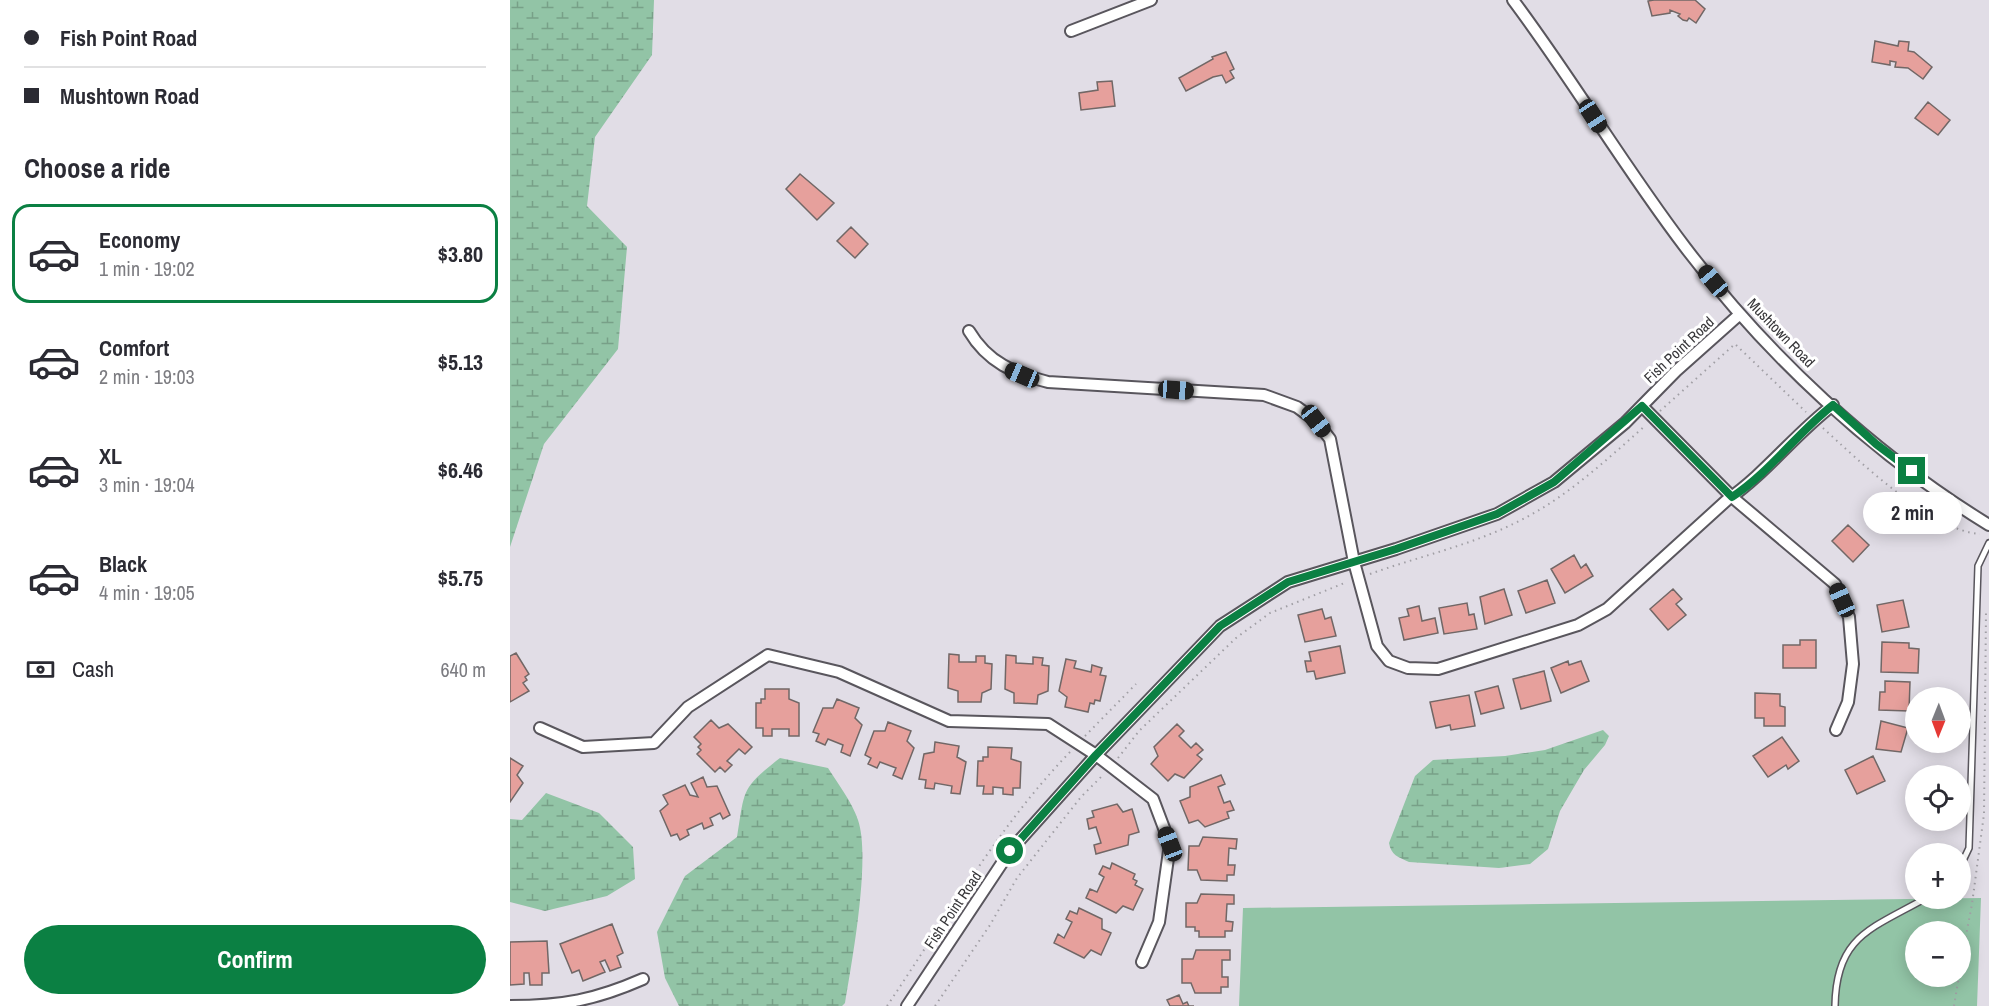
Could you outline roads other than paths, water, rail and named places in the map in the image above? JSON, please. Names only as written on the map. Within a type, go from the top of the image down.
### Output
[{"type":"street","points":[[1071,31],[1151,0]]},
{"type":"street","name":"Mushtown Road","points":[[1513,0],[1685,248],[1740,314],[1876,444],[1986,530]]},
{"type":"street","name":"Fish Point Road","points":[[907,1006],[1010,851],[1096,755],[1220,626],[1288,582],[1497,514],[1554,482],[1642,406],[1676,371],[1740,314]]},
{"type":"street","points":[[969,331],[979,347],[1000,366],[1048,382],[1264,395],[1297,407],[1316,421],[1330,439],[1354,562],[1377,646],[1389,661],[1408,668],[1438,669],[1544,638],[1578,625],[1607,609],[1732,497],[1747,488],[1814,420],[1833,405]]},
{"type":"street","points":[[1642,406],[1732,497],[1835,584],[1849,617],[1853,664],[1848,702],[1836,730]]},
{"type":"street","points":[[540,728],[583,747],[654,743],[688,707],[768,655],[839,672],[949,721],[1048,724],[1096,755],[1153,799],[1170,844],[1159,922],[1142,962]]},
{"type":"street","points":[[510,1006],[544,1006],[602,997],[643,979]]},
{"type":"lane","points":[[1969,843],[1978,566],[1989,543]]},
{"type":"lane","points":[[1835,1006],[1840,963],[1853,942],[1908,909]]}]
